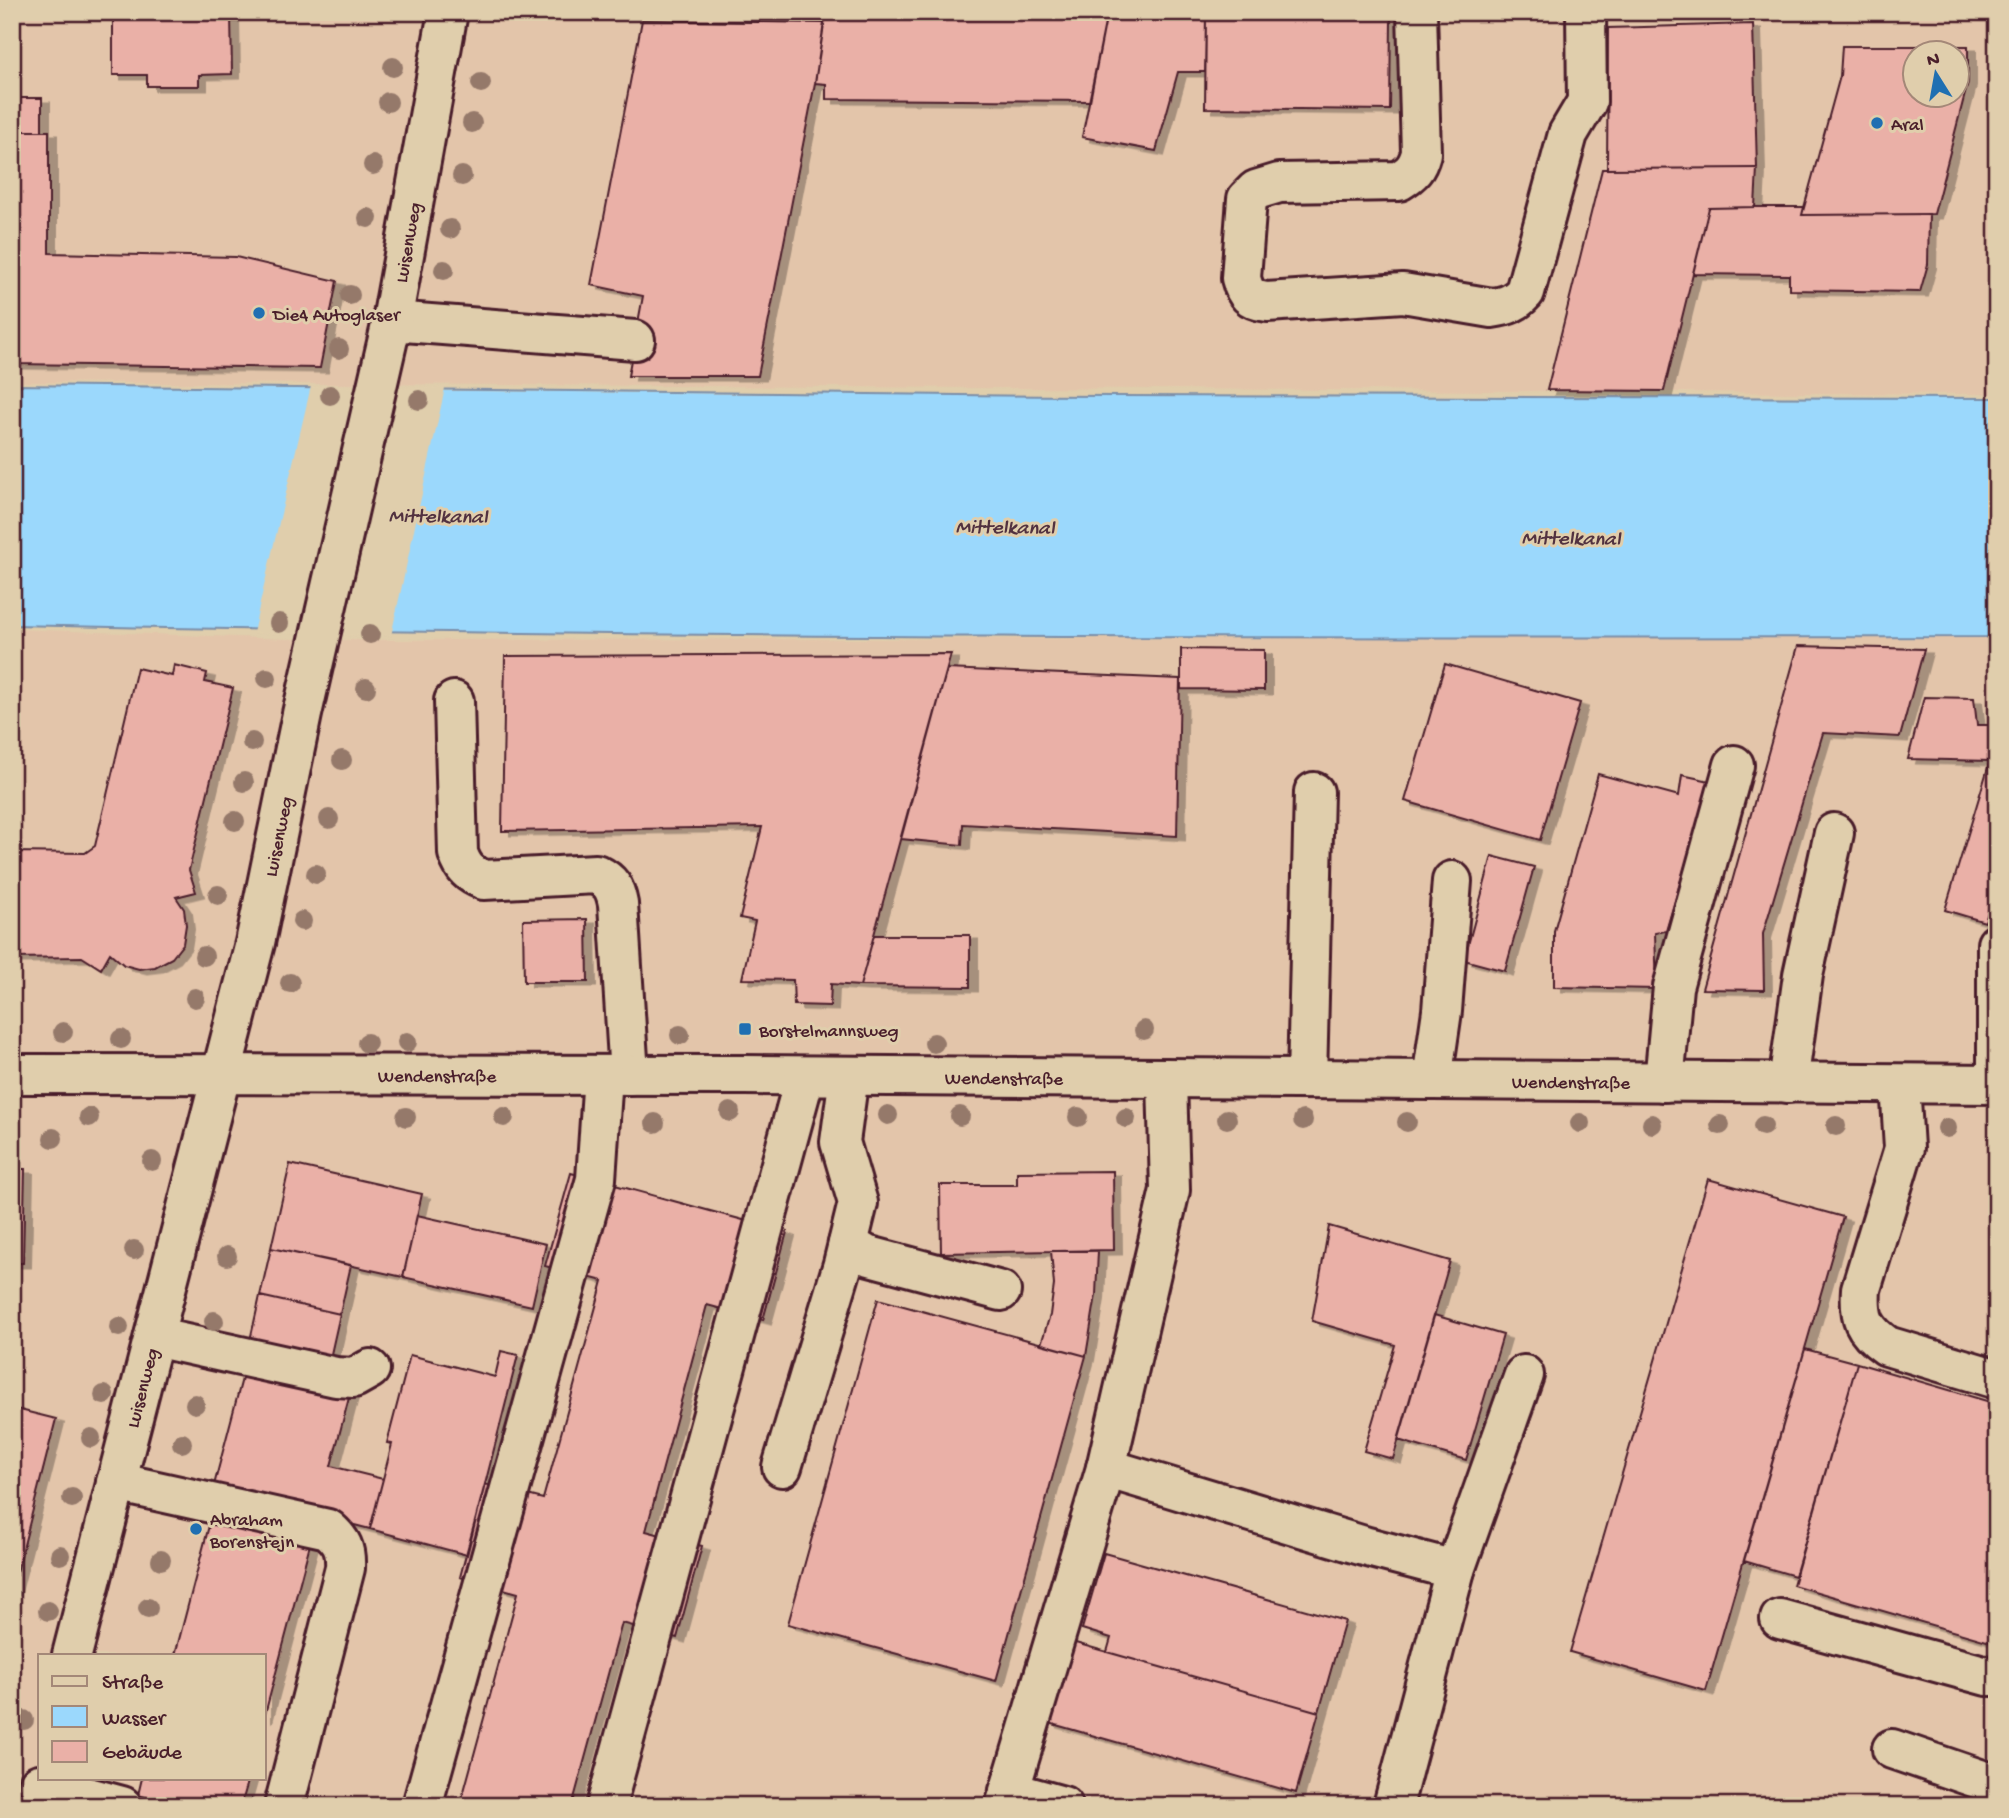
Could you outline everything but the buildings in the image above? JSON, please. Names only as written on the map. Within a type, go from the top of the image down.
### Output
[{"type":"street","name":"Luisenweg","points":[[72,1654],[255,943],[319,640],[393,321],[448,12]]},
{"type":"street","points":[[1417,12],[1421,153],[1418,164],[1411,174],[1399,181],[1279,183],[1256,190],[1247,199],[1241,278],[1244,291],[1253,301],[1403,293],[1492,308],[1517,301],[1525,292],[1568,134],[1587,102],[1586,12]]},
{"type":"street","points":[[393,321],[635,340]]},
{"type":"street","points":[[422,1806],[596,1179],[616,1075],[618,904],[615,888],[608,879],[596,874],[484,880],[472,875],[462,866],[458,853],[454,701]]},
{"type":"street","points":[[1664,1082],[1673,987],[1734,765]]},
{"type":"street","points":[[1307,1079],[1314,792]]},
{"type":"street","points":[[1788,1083],[1803,975],[1834,833]]},
{"type":"street","points":[[1432,1080],[1442,1011],[1452,881]]},
{"type":"street","points":[[1997,944],[1997,1078]]},
{"type":"street","name":"Wendenstraße","points":[[12,1074],[849,1076],[1997,1084]]},
{"type":"street","points":[[606,1806],[805,1076]]},
{"type":"street","points":[[782,1467],[858,1203],[840,1142],[849,1076]]},
{"type":"street","points":[[1063,1806],[1007,1798],[1106,1468],[1170,1190],[1167,1079]]},
{"type":"street","points":[[1900,1084],[1904,1148],[1861,1289],[1863,1321],[1871,1335],[1887,1346],[1997,1379]]},
{"type":"street","points":[[848,1244],[866,1255],[1001,1291]]},
{"type":"street","points":[[154,1337],[336,1377],[354,1378],[370,1369]]},
{"type":"street","points":[[1393,1806],[1455,1570],[1524,1375]]},
{"type":"street","points":[[1106,1468],[1364,1546],[1455,1570]]},
{"type":"street","points":[[116,1482],[328,1529],[341,1539],[346,1554],[345,1568],[284,1806]]},
{"type":"street","points":[[1780,1619],[1987,1676],[1997,1676]]},
{"type":"street","points":[[1892,1749],[1997,1785]]},
{"type":"street","points":[[37,1789],[122,1806]]},
{"type":"shaded area","points":[[12,12],[1997,12],[1997,394],[12,382]]},
{"type":"shaded area","points":[[12,629],[319,640],[1997,637],[1997,1806],[12,1806]]},
{"type":"water","name":"Mittelkanal","points":[[12,385],[1004,396],[1997,398],[1997,637],[756,635],[12,625]]},
{"type":"pier","points":[[311,386],[445,388],[391,636],[253,633]]},
{"type":"place","name":"Aral","points":[[1877,123]]},
{"type":"place","name":"Die4 Autoglaser","points":[[259,313]]},
{"type":"place","name":"Borstelmannsweg","points":[[745,1029]]},
{"type":"place","name":"Abraham Borenstejn","points":[[196,1529]]}]
